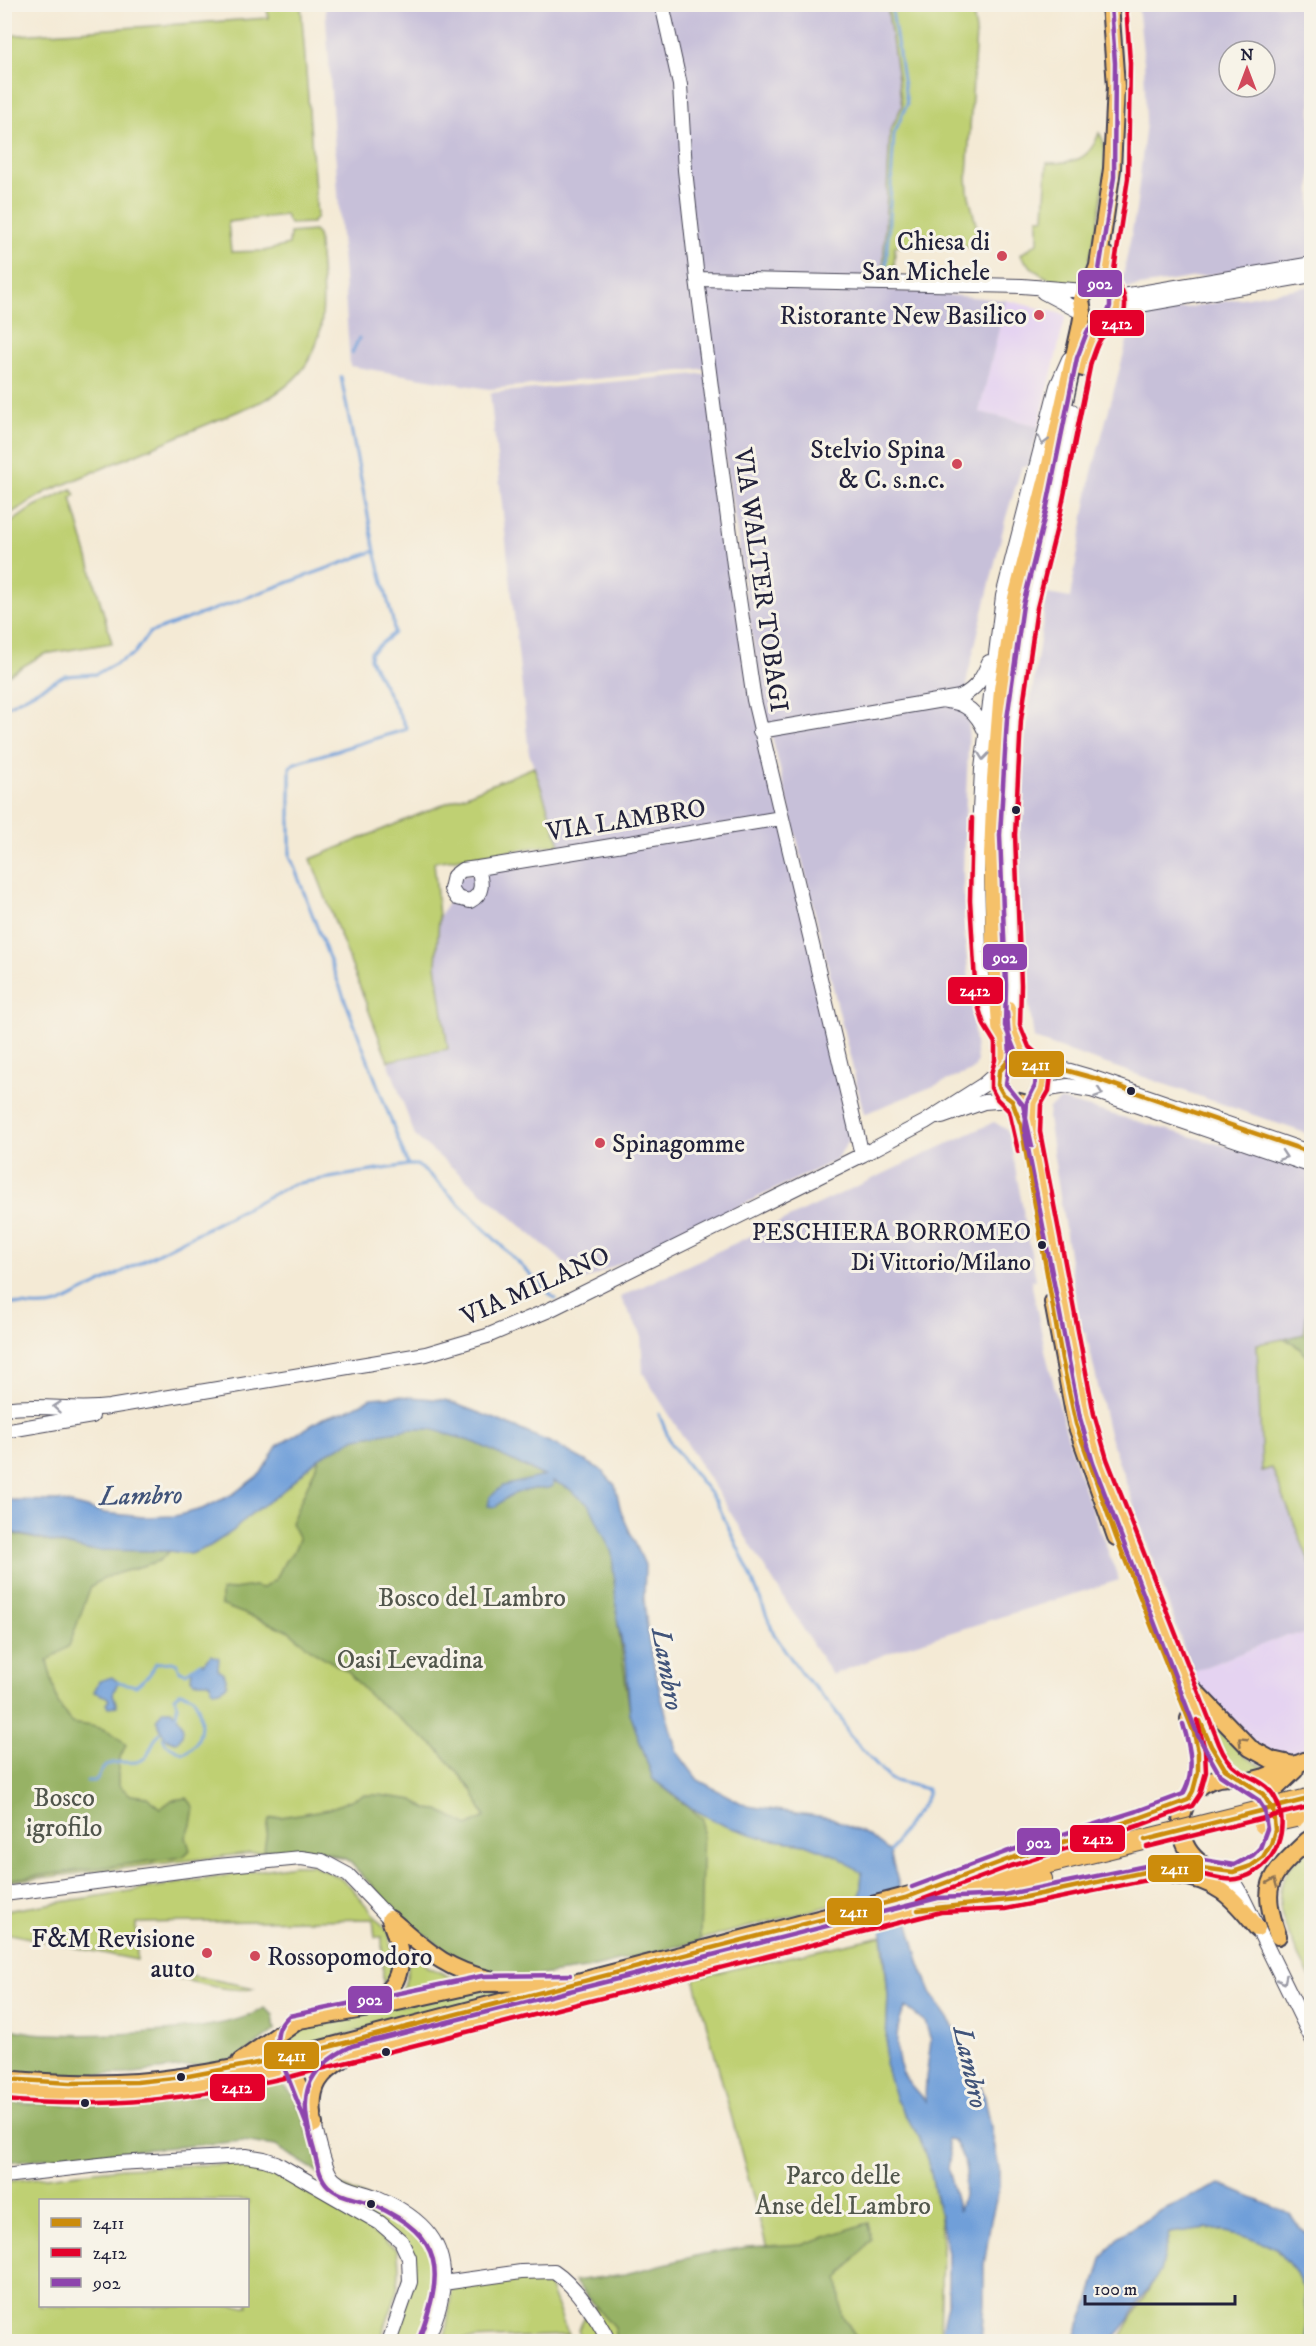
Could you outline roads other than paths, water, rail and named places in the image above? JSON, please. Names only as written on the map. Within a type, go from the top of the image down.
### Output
[{"type":"highway","points":[[907,1905],[1170,1840],[1299,1811],[1311,1798]]},
{"type":"highway","points":[[940,1905],[1170,1840]]},
{"type":"main road","points":[[1039,1093],[1025,1103],[1011,1101],[1003,1095],[998,1086],[1002,1041],[996,969],[993,815],[1002,689],[1015,605],[1047,478],[1076,347],[1083,313],[1080,302],[1098,266],[1105,227],[1114,145],[1116,86],[1110,4]]},
{"type":"main road","points":[[1047,478],[1072,411],[1090,343],[1113,303],[1106,265],[1121,178],[1123,63],[1118,4]]},
{"type":"main road","points":[[1087,289],[1101,285],[1113,303]]},
{"type":"main road","points":[[1083,313],[1094,322],[1113,303]]},
{"type":"main road","points":[[996,969],[1012,1026],[1021,1048],[1044,1077],[1032,1114],[1034,1142],[1087,1416],[1108,1481],[1205,1733],[1225,1769],[1258,1790],[1271,1807],[1275,1824],[1274,1834],[1268,1850],[1260,1860]]},
{"type":"main road","points":[[1001,1068],[1017,1057],[1034,1062]]},
{"type":"main road","points":[[1011,1101],[1023,1133],[1062,1359],[1076,1424],[1116,1537],[1191,1723],[1196,1744],[1199,1767],[1181,1818],[1181,1836],[1192,1857],[1216,1871]]},
{"type":"main road","points":[[1184,1677],[1250,1749],[1272,1760],[1304,1761]]},
{"type":"main road","points":[[4,2079],[38,2082],[135,2082],[354,2053],[907,1905],[1009,1859],[1138,1818],[1190,1797],[1207,1783],[1215,1780],[1243,1781],[1265,1777],[1304,1761]]},
{"type":"main road","points":[[1271,1807],[1276,1788],[1304,1761]]},
{"type":"main road","points":[[907,1905],[1004,1902],[1176,1867],[1196,1866],[1216,1871],[1245,1869],[1260,1860],[1310,1839]]},
{"type":"main road","points":[[1278,1936],[1269,1909],[1269,1888],[1282,1865],[1310,1839]]},
{"type":"main road","points":[[1102,1881],[1153,1874],[1200,1879],[1235,1899],[1257,1928]]},
{"type":"main road","points":[[4,2092],[77,2096],[160,2093],[222,2084],[288,2063],[580,1982],[868,1915]]},
{"type":"main road","points":[[390,1919],[430,1954],[447,1965],[467,1974],[499,1982]]},
{"type":"main road","points":[[351,2012],[378,2000],[391,1988],[397,1977],[400,1951],[390,1919]]},
{"type":"main road","points":[[229,2069],[265,2047],[299,2020],[351,2012],[456,1988],[499,1982],[580,1982]]},
{"type":"main road","points":[[287,2028],[284,2040],[288,2063],[315,2124]]},
{"type":"main road","points":[[315,2124],[312,2104],[320,2079],[325,2071],[354,2053]]},
{"type":"street","name":"VIA WALTER TOBAGI","points":[[662,4],[680,85],[685,170],[697,279],[738,594],[760,731],[862,1155]]},
{"type":"street","points":[[1113,303],[1311,264]]},
{"type":"street","points":[[1113,303],[1311,275]]},
{"type":"street","points":[[697,279],[1087,289]]},
{"type":"street","points":[[1030,287],[1083,313]]},
{"type":"street","points":[[1002,1041],[991,1022],[983,998],[979,953],[978,847],[980,790],[986,732],[1003,596],[1054,396],[1065,365],[1076,347]]},
{"type":"street","points":[[1012,1026],[1014,985],[1007,835],[1014,719],[1030,607],[1053,513],[1072,411]]},
{"type":"street","points":[[760,731],[960,697],[976,688],[985,672],[997,636]]},
{"type":"street","points":[[944,701],[956,702],[972,711],[980,718],[986,732]]},
{"type":"street","name":"VIA LAMBRO","points":[[478,868],[781,818]]},
{"type":"street","points":[[1034,1062],[1094,1078],[1311,1153]]},
{"type":"street","name":"VIA MILANO","points":[[4,1409],[35,1406],[95,1409],[426,1354],[487,1336],[549,1310],[862,1155],[925,1122],[983,1085],[1001,1068]]},
{"type":"street","points":[[1039,1093],[1068,1086],[1090,1090],[1311,1166]]},
{"type":"street","name":"VIA MILANO","points":[[925,1122],[984,1102],[1011,1101]]},
{"type":"street","name":"VIA MILANO","points":[[4,1431],[90,1416],[134,1403]]},
{"type":"street","points":[[4,1894],[218,1866],[301,1858],[322,1861],[348,1875],[390,1919]]},
{"type":"street","points":[[1216,1871],[1236,1886],[1311,2039]]},
{"type":"street","points":[[315,2124],[328,2170],[334,2181],[409,2214],[430,2233],[440,2256],[443,2283],[441,2300],[426,2342]]},
{"type":"street","points":[[4,2176],[117,2163],[246,2156],[276,2163],[391,2231],[401,2241],[409,2258],[410,2282],[389,2342]]},
{"type":"street","points":[[443,2283],[521,2272],[554,2271],[564,2279],[595,2318],[609,2342]]},
{"type":"water","points":[[399,1396],[445,1400],[556,1445],[600,1469],[615,1485],[621,1512],[645,1565],[644,1598],[648,1638],[661,1696],[677,1752],[698,1780],[747,1806],[832,1818],[869,1836],[890,1852],[920,1965],[932,1994],[955,2029],[963,2071],[979,2082],[985,2097],[999,2168],[999,2188],[991,2220],[984,2266],[981,2341],[944,2341],[942,2330],[948,2304],[948,2253],[930,2169],[919,2137],[896,2100],[885,2064],[888,1996],[884,1947],[879,1915],[860,1898],[862,1873],[837,1856],[806,1844],[767,1839],[725,1826],[693,1809],[653,1779],[630,1713],[626,1662],[618,1625],[612,1553],[590,1506],[568,1488],[553,1481],[551,1487],[518,1492],[504,1499],[496,1507],[488,1506],[490,1497],[503,1486],[544,1476],[476,1443],[431,1429],[410,1429],[356,1438],[320,1457],[277,1496],[252,1513],[233,1531],[210,1546],[191,1554],[170,1551],[87,1550],[5,1531],[5,1500],[60,1501],[105,1513],[143,1517],[175,1516],[202,1509],[233,1494],[261,1473],[277,1446],[323,1418],[348,1410],[371,1398]],"holes":[[[906,2007],[925,2022],[931,2040],[925,2101],[907,2080],[899,2063],[897,2033]],[[947,2139],[954,2140],[966,2167],[966,2182],[959,2211],[948,2170],[950,2154]]]},
{"type":"water","points":[[211,1655],[219,1658],[218,1669],[226,1678],[227,1685],[220,1690],[213,1690],[209,1682],[194,1682],[191,1678],[192,1668],[204,1663]]},
{"type":"water","points":[[112,1677],[118,1682],[113,1694],[117,1706],[109,1707],[106,1704],[109,1700],[107,1697],[94,1692],[99,1681]]},
{"type":"water","points":[[163,1710],[171,1710],[181,1722],[183,1730],[177,1742],[165,1737],[156,1720]]},
{"type":"water","points":[[1220,2184],[1290,2214],[1311,2238],[1311,2341],[1308,2341],[1304,2290],[1296,2273],[1276,2248],[1243,2236],[1207,2228],[1169,2233],[1160,2272],[1141,2298],[1129,2320],[1112,2341],[1073,2341],[1089,2303],[1102,2259],[1118,2237],[1162,2210]]},
{"type":"waterway","points":[[886,270],[894,134],[907,104],[891,4]]},
{"type":"waterway","points":[[352,353],[359,338]]},
{"type":"waterway","points":[[341,377],[375,551],[393,621],[394,633],[371,652],[370,659],[407,729],[295,763],[290,767],[290,856],[408,1165]]},
{"type":"waterway","points":[[4,425],[4,444]]},
{"type":"waterway","points":[[4,708],[64,676],[96,674],[134,654],[149,633],[375,551]]},
{"type":"waterway","points":[[4,1302],[38,1306],[59,1304],[293,1184],[408,1165],[417,1165],[432,1177],[555,1299]]},
{"type":"waterway","points":[[659,1414],[671,1444],[716,1501],[748,1569],[774,1634],[801,1673],[840,1717],[849,1735],[891,1780],[927,1789],[925,1801],[888,1855]]},
{"type":"waterway","points":[[118,1682],[136,1686],[150,1674],[156,1663],[172,1662],[177,1664],[180,1671],[186,1673],[200,1663]]},
{"type":"waterway","points":[[163,1738],[166,1744],[183,1753],[196,1743],[201,1728],[201,1719],[192,1696],[181,1692],[175,1697],[176,1715]]},
{"type":"waterway","points":[[87,1781],[95,1781],[105,1767],[111,1763],[141,1761],[160,1733]]},
{"type":"place","name":"Chiesa di San Michele","points":[[1002,256]]},
{"type":"place","name":"Ristorante New Basilico","points":[[1039,315]]},
{"type":"place","name":"Stelvio Spina & C. s.n.c.","points":[[957,464]]},
{"type":"place","name":"Spinagomme","points":[[600,1143]]},
{"type":"place","name":"PESCHIERA BORROMEO Di Vittorio/Milano","points":[[1042,1245]]},
{"type":"place","name":"F&M Revisione auto","points":[[207,1953]]},
{"type":"place","name":"Rossopomodoro","points":[[255,1956]]},
{"type":"water label","name":"Lambro","points":[[141,1495]]},
{"type":"water label","name":"Lambro","points":[[668,1669]]},
{"type":"water label","name":"Lambro","points":[[971,2067]]},
{"type":"park label","name":"Bosco del Lambro","points":[[472,1597]]},
{"type":"park label","name":"Oasi Levadina","points":[[410,1659]]},
{"type":"park label","name":"Bosco igrofilo","points":[[64,1812]]},
{"type":"park label","name":"Parco delle Anse del Lambro","points":[[843,2190]]}]
